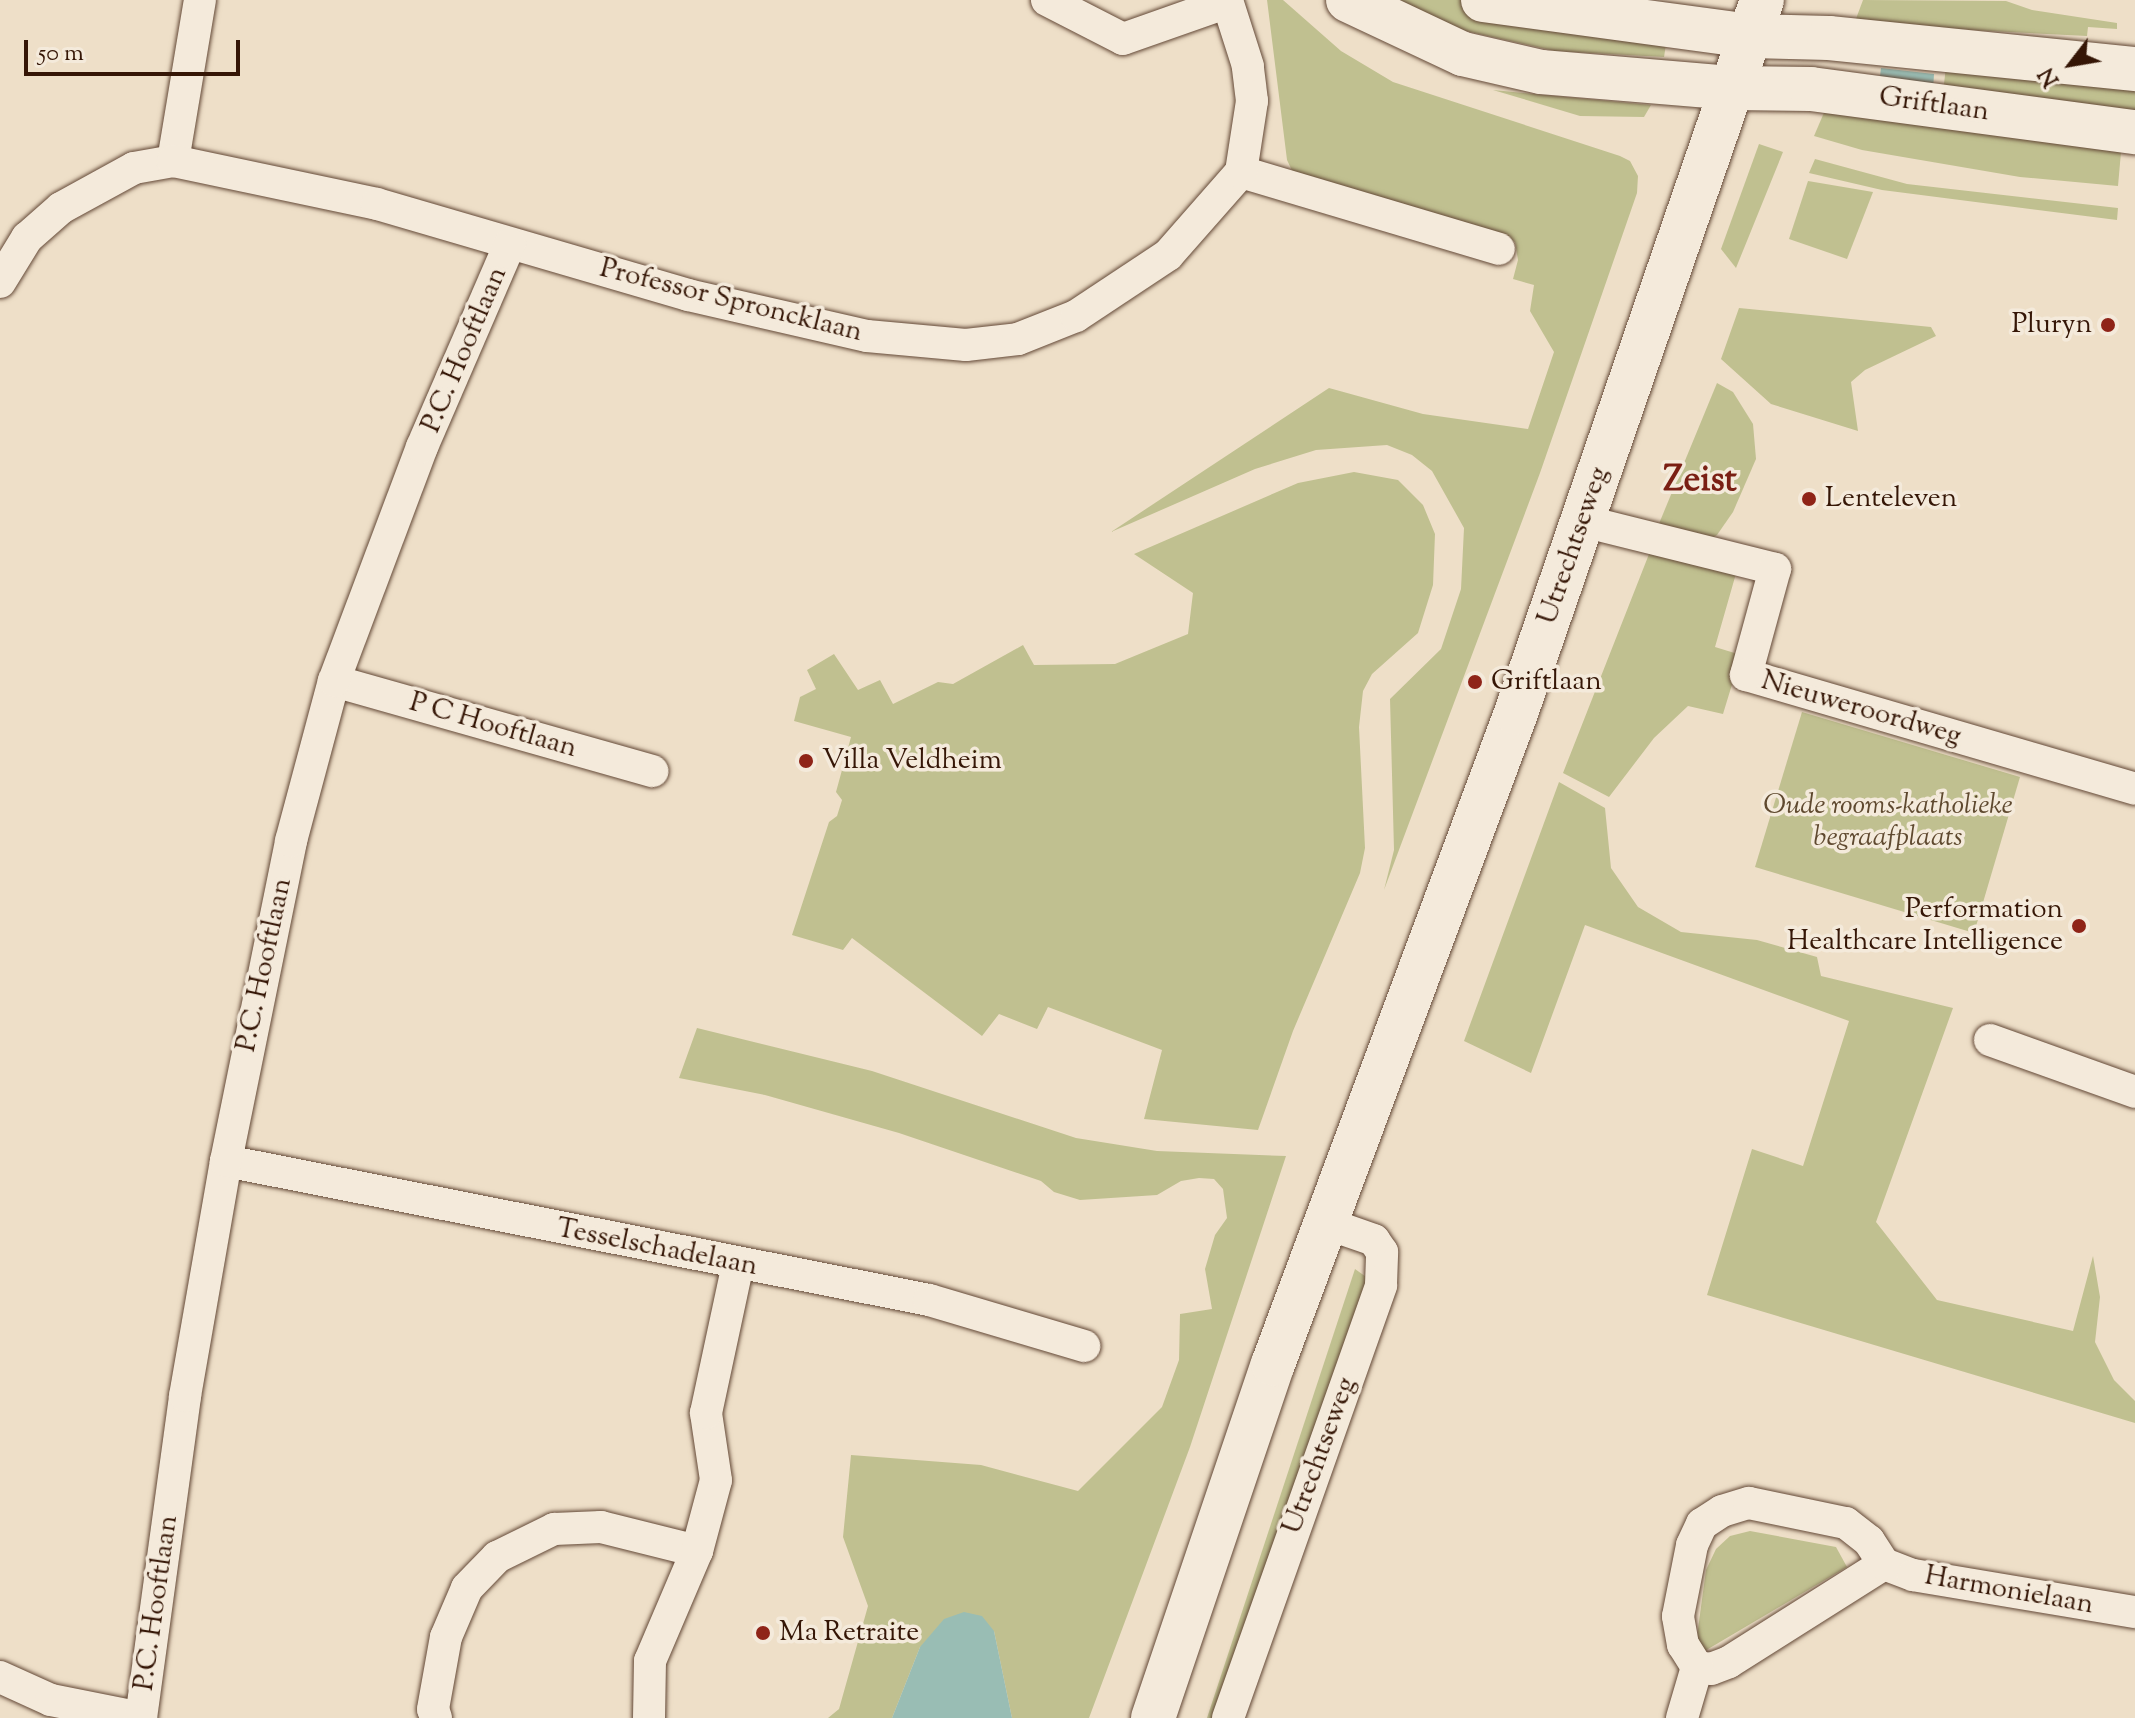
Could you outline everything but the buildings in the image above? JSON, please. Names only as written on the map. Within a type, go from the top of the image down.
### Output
[{"type":"main road","name":"Griftlaan","points":[[1348,0],[1463,54],[1541,72],[1733,88],[1811,89],[2135,132]]},
{"type":"main road","name":"Griftlaan","points":[[1483,0],[1756,18],[1829,38],[2135,69]]},
{"type":"main road","name":"Utrechtseweg","points":[[1153,1718],[1263,1394],[1328,1224],[1583,521],[1756,18]]},
{"type":"street","points":[[0,282],[27,238],[61,208],[134,168],[173,161],[200,0]]},
{"type":"street","points":[[1047,0],[1123,39],[1226,1]]},
{"type":"street","name":"Professor Sproncklaan","points":[[173,161],[294,184],[688,295],[867,336],[966,345],[1018,339],[1076,316],[1168,255],[1241,172],[1250,134],[1249,77],[1226,1]]},
{"type":"street","points":[[1241,172],[1499,249]]},
{"type":"street","name":"P.C. Hooftlaan","points":[[141,1718],[185,1396],[226,1161],[287,856],[334,681],[422,447],[510,244]]},
{"type":"street","name":"Nieuweroordweg","points":[[1583,521],[1775,569],[1746,675],[2135,789]]},
{"type":"street","name":"P C Hooftlaan","points":[[334,681],[653,771]]},
{"type":"street","points":[[1990,1040],[2135,1092]]},
{"type":"street","name":"Tesselschadelaan","points":[[226,1161],[929,1300],[1084,1346]]},
{"type":"street","name":"Utrechtseweg","points":[[1228,1718],[1381,1285],[1382,1252],[1374,1240],[1328,1224]]},
{"type":"street","points":[[649,1718],[650,1661],[697,1551],[716,1480],[706,1413],[738,1264]]},
{"type":"street","points":[[1682,1718],[1697,1667],[1683,1645],[1678,1616],[1692,1545],[1702,1524],[1722,1511],[1749,1503],[1846,1523],[1869,1541],[1884,1564],[1729,1662],[1711,1669],[1697,1667]]},
{"type":"street","points":[[436,1718],[433,1709],[446,1637],[467,1588],[497,1557],[524,1539],[554,1529],[601,1527],[697,1551]]},
{"type":"street","name":"Harmonielaan","points":[[1884,1564],[1913,1575],[2135,1612]]},
{"type":"street","points":[[0,1677],[51,1700],[141,1718]]},
{"type":"green space","points":[[1267,0],[1283,0],[1341,51],[1393,82],[1620,156],[1630,161],[1638,176],[1637,193],[1540,473],[1384,890],[1394,850],[1390,699],[1441,649],[1461,589],[1464,528],[1432,471],[1412,455],[1387,445],[1316,450],[1255,469],[1111,532],[1329,388],[1423,414],[1528,429],[1554,352],[1530,311],[1534,285],[1513,279],[1518,260],[1515,242],[1314,189],[1296,179],[1287,160]]},
{"type":"green space","points":[[1377,0],[1462,0],[1667,38],[1664,57],[1555,51],[1430,23]]},
{"type":"green space","points":[[1863,0],[2006,1],[2032,10],[2117,23],[2117,29],[2088,27],[2087,36],[1854,24]]},
{"type":"green space","points":[[1946,67],[2135,80],[2135,125],[1942,100]]},
{"type":"green space","points":[[1493,90],[1651,105],[1644,117],[1580,116]]},
{"type":"green space","points":[[1826,108],[2121,152],[2118,186],[2020,177],[1862,150],[1814,136]]},
{"type":"green space","points":[[1759,144],[1783,152],[1736,268],[1721,249]]},
{"type":"green space","points":[[1815,159],[1907,184],[2118,208],[2117,220],[1882,190],[1809,173]]},
{"type":"green space","points":[[1808,181],[1873,192],[1847,259],[1789,239]]},
{"type":"green space","points":[[1739,308],[1931,327],[1936,336],[1865,370],[1851,382],[1858,431],[1771,404],[1721,359]]},
{"type":"green space","points":[[1717,383],[1733,392],[1753,424],[1756,459],[1733,512],[1717,535],[1703,544],[1656,531]]},
{"type":"green space","points":[[1354,472],[1398,480],[1423,505],[1435,534],[1433,585],[1418,633],[1372,674],[1363,691],[1359,727],[1365,848],[1360,873],[1293,1031],[1258,1130],[1144,1119],[1162,1050],[1048,1007],[1037,1029],[999,1014],[982,1036],[852,938],[843,950],[792,935],[829,822],[837,816],[842,800],[836,792],[851,737],[794,721],[800,697],[816,689],[807,670],[834,654],[858,690],[880,680],[893,704],[938,682],[953,684],[1023,645],[1034,665],[1115,664],[1188,634],[1193,593],[1134,554],[1298,483]]},
{"type":"green space","points":[[1651,549],[1737,570],[1715,647],[1741,655],[1723,714],[1688,706],[1654,738],[1609,797],[1563,773]]},
{"type":"green space","name":"Oude rooms-katholieke begraafplaats","points":[[1802,712],[2020,777],[1974,933],[1755,867]]},
{"type":"green space","points":[[1559,782],[1605,808],[1611,868],[1638,907],[1681,932],[1757,940],[1817,957],[1821,976],[1953,1008],[1876,1222],[1937,1300],[2073,1331],[2093,1256],[2100,1297],[2095,1342],[2114,1380],[2135,1401],[2135,1423],[1707,1295],[1752,1149],[1803,1166],[1849,1021],[1585,925],[1531,1073],[1464,1041]]},
{"type":"green space","points":[[697,1028],[872,1071],[1076,1138],[1157,1151],[1286,1156],[1190,1447],[1089,1718],[1012,1718],[994,1631],[920,1647],[892,1718],[828,1718],[839,1709],[868,1606],[843,1537],[851,1455],[981,1465],[1078,1491],[1162,1407],[1179,1360],[1180,1314],[1212,1309],[1205,1269],[1215,1235],[1227,1218],[1223,1189],[1214,1179],[1199,1178],[1181,1181],[1157,1195],[1080,1200],[1054,1192],[1041,1181],[899,1133],[765,1095],[679,1078]]},
{"type":"green space","points":[[1355,1269],[1369,1279],[1220,1718],[1207,1718]]},
{"type":"green space","points":[[1750,1531],[1836,1547],[1847,1567],[1703,1652],[1696,1644],[1706,1570],[1716,1549],[1730,1536]]},
{"type":"water","points":[[1881,68],[1934,74],[1933,90],[1879,85]]},
{"type":"water","points":[[964,1612],[982,1616],[994,1631],[1012,1718],[892,1718],[920,1647],[944,1619]]},
{"type":"place","name":"Pluryn","points":[[2108,325]]},
{"type":"place","name":"Lenteleven","points":[[1809,499]]},
{"type":"place","name":"Griftlaan","points":[[1475,682]]},
{"type":"place","name":"Villa Veldheim","points":[[806,761]]},
{"type":"place","name":"Performation Healthcare Intelligence","points":[[2079,926]]},
{"type":"place","name":"Ma Retraite","points":[[763,1633]]},
{"type":"district","name":"Zeist","points":[[1700,482]]}]
